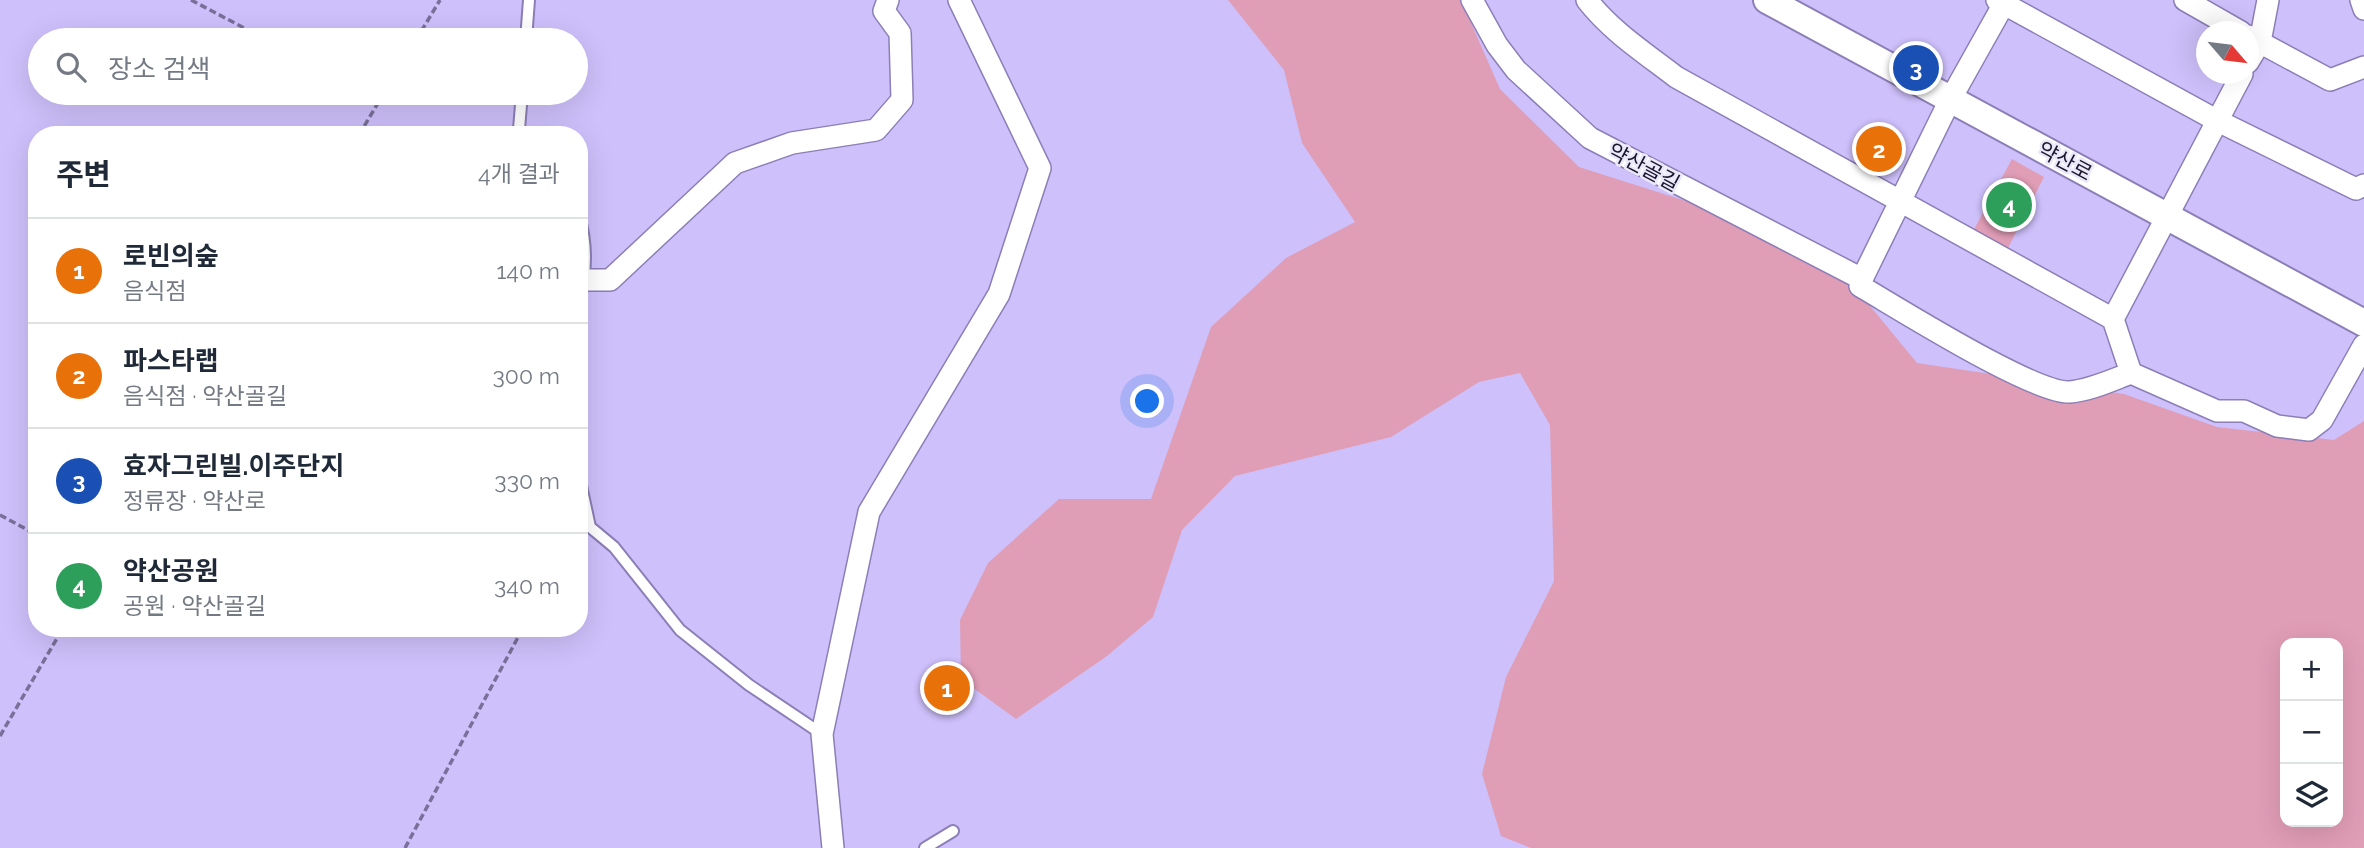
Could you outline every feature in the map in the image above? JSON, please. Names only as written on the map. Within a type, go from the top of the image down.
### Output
[{"type":"street","points":[[588,287],[610,279],[735,163],[792,143],[876,130],[902,100],[900,33],[884,11],[888,0]]},
{"type":"street","points":[[833,848],[822,734],[869,512],[999,293],[1040,168],[959,0]]},
{"type":"street","name":"약산골길","points":[[1472,0],[1497,45],[1516,70],[1590,138],[1861,279],[1860,286],[2025,379],[2067,392],[2088,388],[2131,373]]},
{"type":"street","points":[[1587,0],[1598,14],[1676,77],[2113,318],[2131,373],[2217,411],[2244,411],[2277,426],[2309,430],[2322,420],[2364,345]]},
{"type":"street","name":"약산로","points":[[1767,0],[2364,323]]},
{"type":"street","points":[[2185,0],[2222,21]]},
{"type":"street","points":[[2259,25],[2268,0]]},
{"type":"street","points":[[2361,0],[2364,9]]},
{"type":"street","points":[[1861,279],[2002,1],[2216,120],[2356,189],[2364,186]]},
{"type":"street","points":[[2259,42],[2330,80],[2364,67]]},
{"type":"street","points":[[2113,318],[2169,217],[2236,84]]},
{"type":"lane","points":[[527,28],[529,0]]},
{"type":"lane","points":[[519,126],[521,105]]},
{"type":"lane","points":[[588,518],[590,527],[614,547],[680,630],[749,685],[822,734]]},
{"type":"lane","points":[[925,848],[953,831]]},
{"type":"path","points":[[191,0],[244,28]]},
{"type":"path","points":[[423,28],[440,0]]},
{"type":"path","points":[[364,126],[377,105]]},
{"type":"path","points":[[0,515],[28,530]]},
{"type":"path","points":[[0,736],[58,637]]},
{"type":"path","points":[[405,848],[518,637]]},
{"type":"shaded area","points":[[1228,0],[1461,0],[1500,89],[1579,167],[1774,229],[1857,290],[1917,363],[2124,394],[2217,427],[2334,440],[2364,421],[2364,848],[1531,848],[1501,836],[1482,774],[1506,677],[1554,581],[1550,425],[1520,373],[1479,382],[1391,437],[1235,476],[1182,530],[1153,617],[1107,656],[1016,719],[961,679],[960,620],[988,563],[1059,499],[1151,499],[1211,327],[1286,258],[1355,222],[1302,143],[1284,70]]},
{"type":"shaded area","points":[[2012,159],[2044,177],[2005,254],[1972,233]]},
{"type":"place","name":"효자그린빌.이주단지","points":[[1916,68]]},
{"type":"place","name":"파스타랩","points":[[1879,149]]},
{"type":"place","name":"약산공원","points":[[2009,205]]},
{"type":"place","name":"로빈의숲","points":[[947,688]]}]
